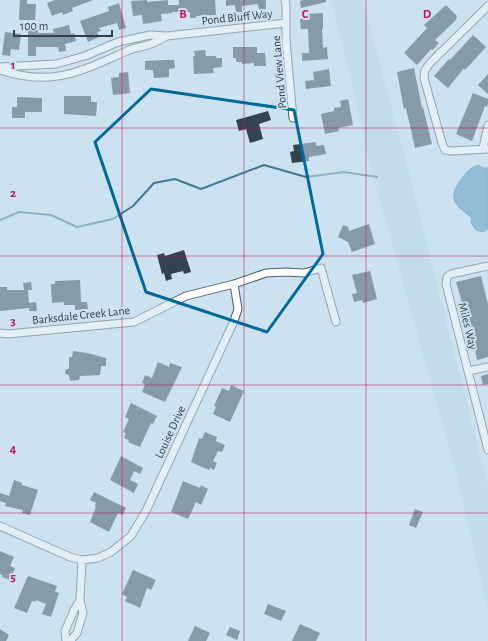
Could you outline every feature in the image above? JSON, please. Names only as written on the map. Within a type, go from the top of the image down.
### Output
[{"type":"street","name":"Pond View Lane","points":[[285,0],[286,40],[293,118]]},
{"type":"street","points":[[488,6],[431,62],[425,70],[424,78],[442,143],[446,150],[486,149],[488,125]]},
{"type":"street","name":"Pond Bluff Way","points":[[0,69],[56,64],[86,56],[118,42],[150,35],[167,36],[286,23]]},
{"type":"street","name":"Pond Bluff Way","points":[[0,69],[16,76],[43,78],[60,76],[92,67],[129,50],[153,43],[167,36]]},
{"type":"street","name":"Miles Way","points":[[488,266],[451,274],[447,277],[446,284],[488,450]]},
{"type":"street","name":"Barksdale Creek Lane","points":[[0,333],[8,334],[134,322],[186,296],[234,284],[266,272],[304,273],[321,268],[336,322]]},
{"type":"street","name":"Louise Drive","points":[[82,560],[98,558],[111,552],[131,536],[146,511],[234,321],[238,309],[234,284]]},
{"type":"street","points":[[468,371],[488,367]]},
{"type":"street","points":[[0,526],[70,557],[82,560],[80,600],[83,613],[77,633],[70,641]]},
{"type":"street","points":[[66,641],[65,631],[80,600]]},
{"type":"highlighted area","points":[[151,89],[294,110],[323,254],[267,332],[146,292],[95,142]]},
{"type":"shaded area","points":[[331,0],[363,0],[403,149],[488,486],[488,611],[456,473],[369,161]]},
{"type":"water","points":[[478,165],[483,168],[488,168],[488,229],[483,232],[476,230],[471,223],[472,218],[458,206],[454,198],[454,193],[460,181],[469,170]]},
{"type":"building","points":[[20,0],[27,0],[27,4],[36,4],[35,20],[19,20]]},
{"type":"building","points":[[55,0],[93,0],[72,8],[73,11],[63,15],[62,12],[52,16],[47,3]]},
{"type":"building","points":[[147,0],[147,2],[168,0],[168,5],[179,5],[179,0],[215,0],[216,15],[196,16],[196,18],[190,18],[190,12],[172,12],[161,14],[162,21],[143,24],[142,15],[133,16],[131,1]]},
{"type":"building","points":[[226,0],[266,0],[266,9],[259,10],[258,4],[242,6],[242,12],[236,12],[235,5],[226,6]]},
{"type":"building","points":[[326,0],[326,2],[301,8],[300,1]]},
{"type":"building","points":[[119,3],[126,28],[119,30],[117,23],[99,28],[101,31],[97,32],[99,37],[88,42],[80,21],[109,11],[108,7]]},
{"type":"building","points":[[446,5],[457,16],[456,20],[435,40],[439,43],[433,50],[431,49],[417,65],[404,53],[427,28],[424,25]]},
{"type":"building","points":[[323,13],[323,48],[327,47],[328,59],[302,61],[302,53],[309,53],[308,29],[301,29],[300,19],[307,19],[307,14]]},
{"type":"building","points":[[69,25],[71,34],[74,33],[76,41],[65,44],[66,51],[59,52],[58,47],[36,47],[36,56],[28,56],[28,30],[38,30],[38,33],[54,33],[53,29]]},
{"type":"building","points":[[5,32],[21,34],[19,50],[11,49],[10,56],[2,55]]},
{"type":"building","points":[[473,35],[486,47],[465,70],[464,68],[448,88],[434,76]]},
{"type":"building","points":[[233,47],[257,47],[257,53],[265,53],[266,66],[254,66],[254,63],[242,64],[242,62],[236,62],[236,58],[233,58]]},
{"type":"building","points":[[205,50],[206,56],[216,56],[216,58],[222,58],[222,67],[213,68],[214,73],[194,74],[194,51]]},
{"type":"building","points":[[174,60],[175,68],[169,69],[169,77],[154,78],[153,70],[145,70],[145,61]]},
{"type":"building","points":[[414,68],[422,108],[423,107],[432,144],[415,148],[406,108],[404,109],[397,72]]},
{"type":"building","points":[[329,69],[331,86],[306,89],[305,81],[314,80],[313,72]]},
{"type":"building","points":[[128,72],[130,93],[113,95],[111,78],[119,77],[119,73]]},
{"type":"building","points":[[488,74],[488,94],[478,85]]},
{"type":"building","points":[[473,93],[488,99],[488,103],[487,107],[485,106],[472,141],[456,134]]},
{"type":"building","points":[[64,96],[91,96],[91,102],[97,102],[96,116],[64,114]]},
{"type":"building","points":[[17,97],[42,98],[42,112],[25,112],[25,118],[12,118],[12,107],[17,107]]},
{"type":"building","points":[[348,99],[353,125],[338,128],[339,131],[325,134],[321,114],[334,111],[334,108],[341,107],[340,101]]},
{"type":"building","points":[[268,111],[271,120],[259,124],[263,139],[250,143],[246,129],[239,131],[236,120]]},
{"type":"building","points":[[316,142],[316,146],[324,145],[326,154],[309,157],[309,161],[292,163],[290,152],[294,151],[293,145]]},
{"type":"building","points":[[369,224],[375,244],[352,252],[348,242],[338,237],[343,225],[348,227],[349,231]]},
{"type":"building","points":[[184,250],[191,272],[184,274],[183,271],[171,274],[172,279],[166,281],[164,273],[162,274],[157,255],[164,253],[165,256]]},
{"type":"building","points":[[370,271],[377,299],[363,303],[362,300],[354,302],[352,294],[357,293],[352,275]]},
{"type":"building","points":[[481,276],[488,304],[488,357],[477,360],[475,349],[473,349],[468,326],[464,317],[466,316],[456,282]]},
{"type":"building","points":[[80,280],[81,302],[87,302],[88,309],[75,310],[75,305],[64,305],[64,302],[52,303],[51,284],[55,284],[55,281]]},
{"type":"building","points":[[31,282],[32,290],[28,290],[29,303],[36,302],[37,311],[29,311],[29,308],[0,311],[0,287],[7,287],[7,290],[24,290],[23,283]]},
{"type":"building","points":[[73,351],[106,358],[106,366],[101,366],[100,375],[80,376],[79,380],[70,381],[69,375],[65,374],[66,369],[69,369],[69,357],[72,357]]},
{"type":"building","points":[[158,362],[169,367],[170,363],[182,367],[165,402],[142,392],[145,384],[142,383],[145,375],[152,378]]},
{"type":"building","points":[[488,374],[488,384],[483,385],[481,376]]},
{"type":"building","points":[[231,385],[244,391],[230,422],[213,414],[216,407],[214,406],[222,388],[229,391]]},
{"type":"building","points":[[131,403],[157,416],[153,424],[151,423],[140,447],[128,442],[129,440],[124,438],[126,433],[123,432],[129,419],[125,417]]},
{"type":"building","points":[[205,432],[217,437],[216,441],[225,445],[222,452],[218,451],[213,461],[217,463],[214,470],[210,468],[209,470],[191,462],[199,438],[202,439]]},
{"type":"building","points":[[121,456],[143,468],[140,474],[134,471],[130,480],[138,484],[134,493],[110,480]]},
{"type":"building","points":[[14,480],[22,483],[22,485],[38,490],[30,515],[22,513],[23,510],[5,506],[6,503],[0,501],[0,493],[9,496]]},
{"type":"building","points":[[183,481],[200,488],[201,485],[208,489],[201,505],[196,502],[188,519],[171,512]]},
{"type":"building","points":[[94,492],[126,508],[123,515],[118,513],[109,532],[90,522],[96,507],[96,503],[90,500]]},
{"type":"building","points":[[415,509],[423,512],[416,528],[409,525]]},
{"type":"building","points":[[0,551],[14,557],[10,566],[15,568],[10,580],[2,577],[3,576],[0,574]]},
{"type":"building","points":[[133,570],[156,580],[151,590],[147,588],[140,608],[125,601],[127,597],[122,594]]},
{"type":"building","points":[[28,576],[57,586],[55,592],[59,593],[51,617],[42,614],[46,604],[36,600],[35,602],[32,601],[27,613],[14,608]]},
{"type":"building","points":[[268,604],[286,611],[281,621],[264,614]]},
{"type":"building","points":[[300,624],[320,633],[316,641],[292,641]]},
{"type":"building","points":[[195,626],[210,633],[206,641],[188,641]]},
{"type":"building","points":[[230,627],[240,631],[237,640],[226,635]]},
{"type":"building","points":[[0,629],[9,635],[6,641],[0,641]]},
{"type":"waterway","points":[[0,220],[19,212],[51,215],[77,227],[113,219],[133,206],[154,183],[175,179],[201,189],[264,165],[306,177],[344,172],[377,177]]}]
